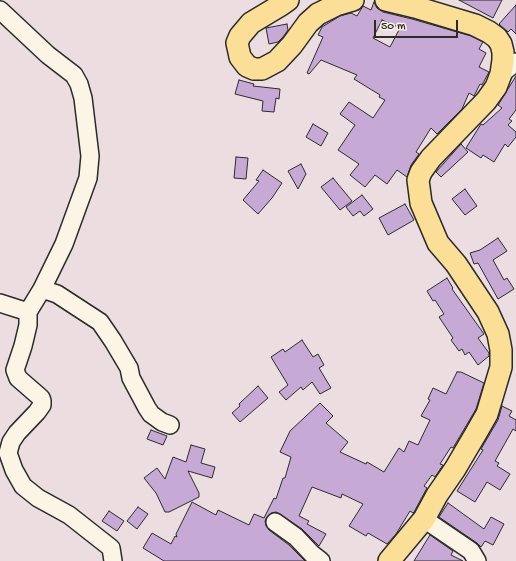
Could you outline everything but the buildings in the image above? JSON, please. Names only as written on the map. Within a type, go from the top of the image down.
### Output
[{"type":"main road","points":[[288,0],[281,6],[251,23],[240,36],[237,43],[240,57],[247,66],[254,69],[262,68],[277,61],[292,46],[308,23],[318,14],[336,5],[353,0]]},
{"type":"main road","points":[[386,0],[475,25],[489,32],[497,38],[509,68],[486,101],[431,158],[421,172],[418,180],[421,203],[438,243],[472,288],[492,319],[498,334],[501,367],[486,414],[455,469],[437,495],[424,519],[389,561]]},
{"type":"street","points":[[0,10],[43,51],[74,75],[79,84],[83,98],[90,156],[88,178],[64,244],[42,289],[28,312],[28,325],[15,370],[18,378],[41,398],[42,401],[40,409],[17,433],[11,442],[8,453],[10,461],[23,486],[38,498],[69,515],[111,548],[113,561]]},
{"type":"street","points":[[42,289],[57,294],[100,322],[129,368],[135,389],[151,414],[162,422],[170,425]]},
{"type":"street","points":[[0,303],[28,312]]},
{"type":"street","points":[[424,519],[471,551],[477,561]]},
{"type":"street","points":[[275,522],[296,537],[312,554],[322,561]]}]
